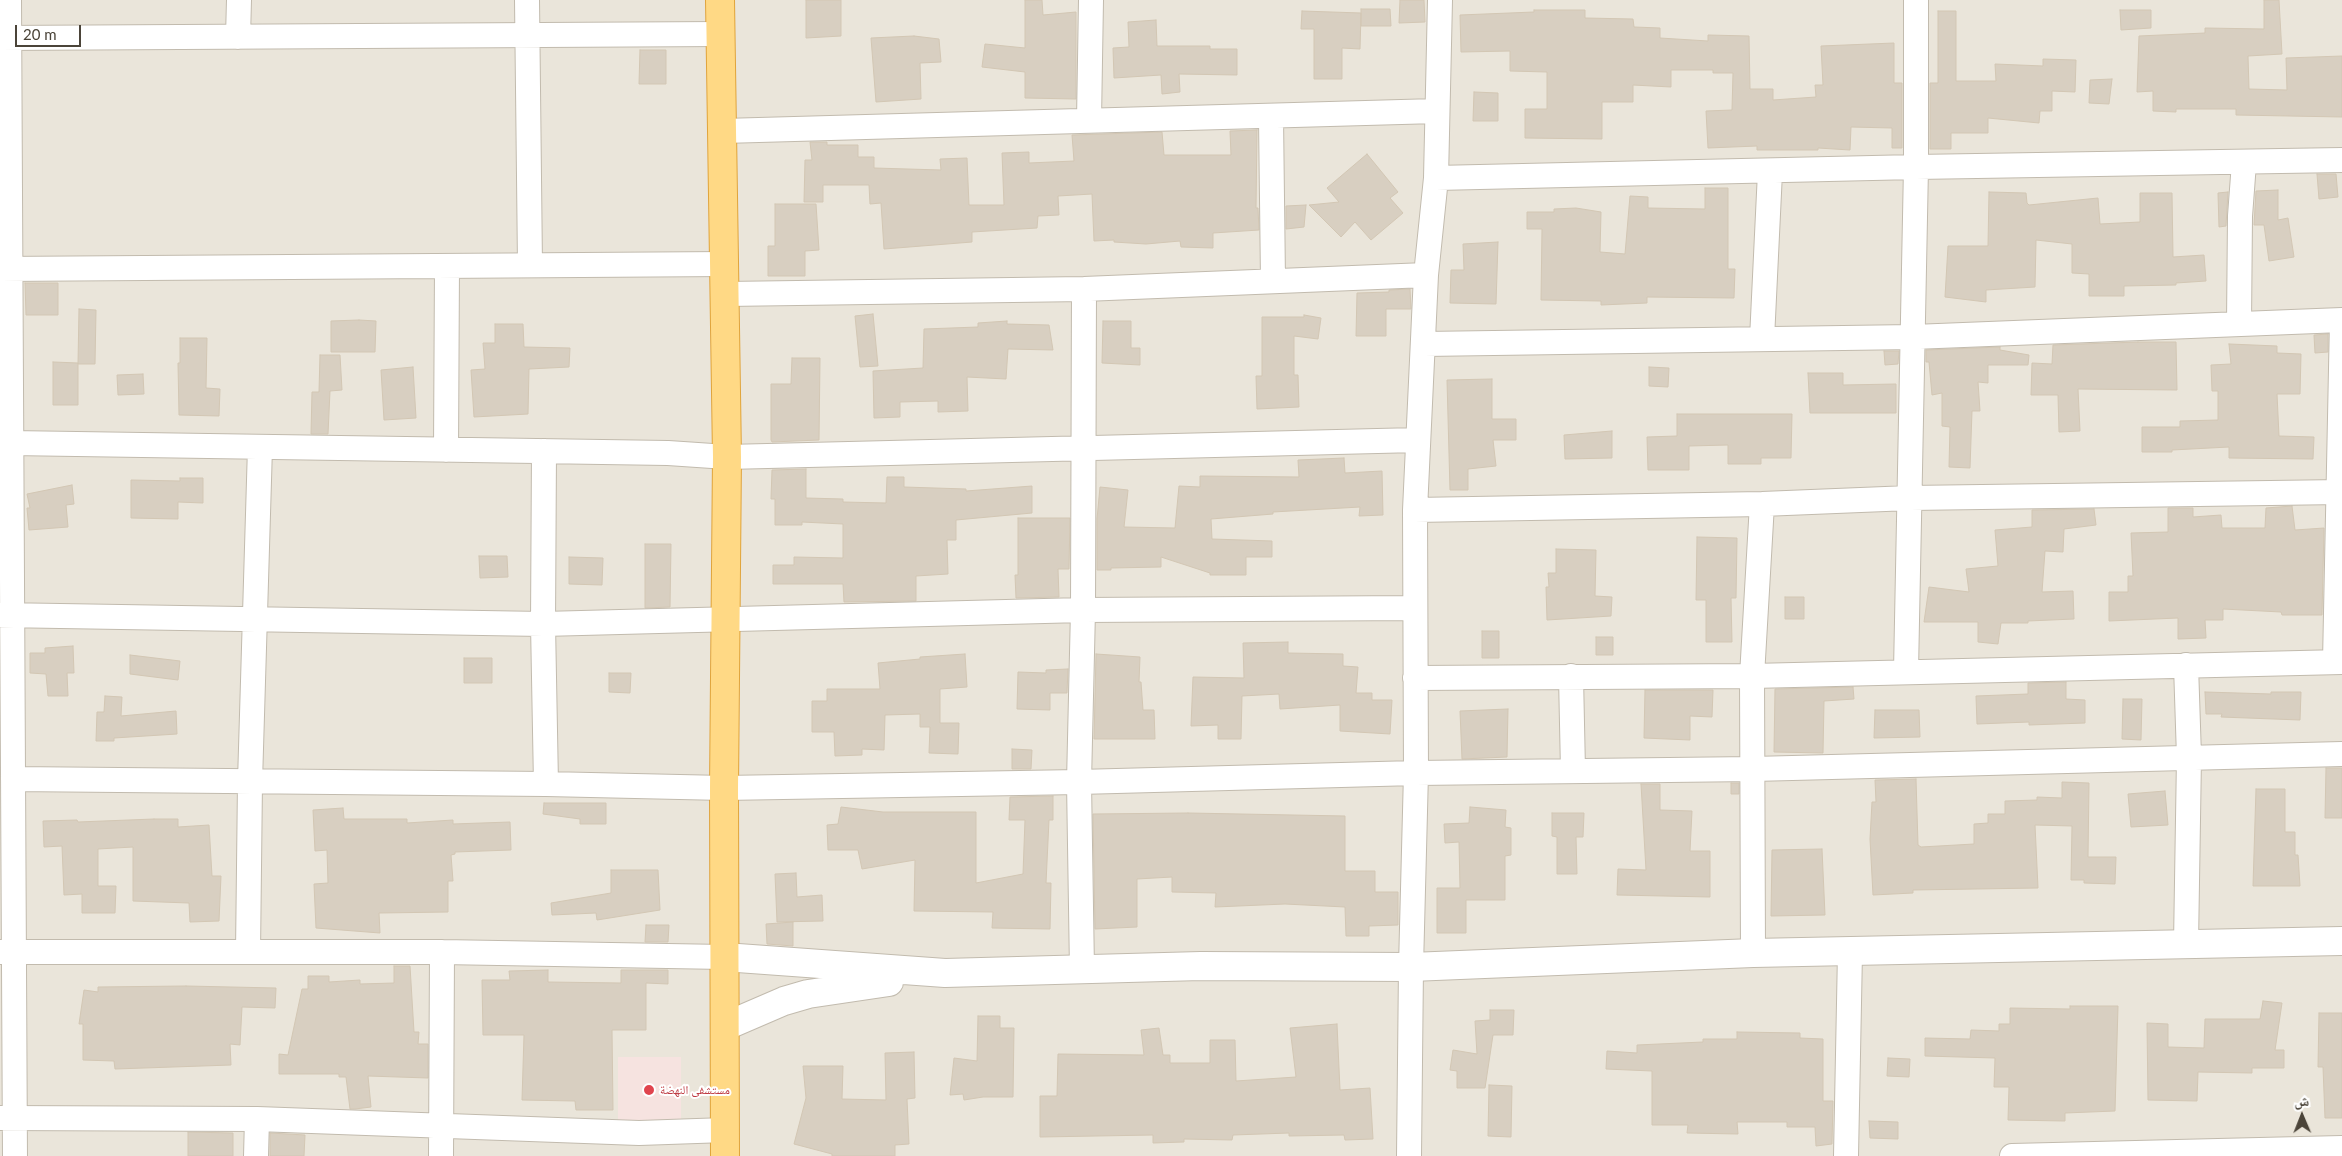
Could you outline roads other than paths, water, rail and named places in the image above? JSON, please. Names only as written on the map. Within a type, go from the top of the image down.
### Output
[{"type":"highway","points":[[720,0],[726,264],[727,457],[724,788],[726,1143]]},
{"type":"street","points":[[10,0],[5,38],[5,269],[11,443],[6,615],[13,779],[7,952],[7,1118],[15,1156]]},
{"type":"street","points":[[238,37],[239,0]]},
{"type":"street","points":[[527,0],[530,266]]},
{"type":"street","points":[[1089,120],[1091,0]]},
{"type":"street","points":[[1409,1156],[1416,773],[1415,510],[1426,275],[1436,178],[1440,0]]},
{"type":"street","points":[[1906,671],[1916,167],[1916,0]]},
{"type":"street","points":[[5,38],[721,34]]},
{"type":"street","points":[[723,131],[1437,111]]},
{"type":"street","points":[[1271,117],[1273,281]]},
{"type":"street","points":[[1436,178],[2342,160]]},
{"type":"street","points":[[2239,323],[2240,216],[2244,163]]},
{"type":"street","points":[[1762,339],[1770,172]]},
{"type":"street","points":[[5,269],[726,264]]},
{"type":"street","points":[[446,450],[447,266]]},
{"type":"street","points":[[726,294],[1084,289],[1426,275]]},
{"type":"street","points":[[1082,970],[1079,782],[1084,289]]},
{"type":"street","points":[[1416,678],[1752,676],[2338,662],[2342,320],[1912,337],[1424,344]]},
{"type":"street","points":[[11,443],[668,453],[727,457],[1418,440]]},
{"type":"street","points":[[248,952],[250,782],[260,447]]},
{"type":"street","points":[[544,451],[543,624],[546,784]]},
{"type":"street","points":[[1415,510],[1762,504],[1910,498],[2340,492]]},
{"type":"street","points":[[1753,953],[1752,676],[1762,504]]},
{"type":"street","points":[[6,615],[256,621],[543,624],[1082,610],[1414,608]]},
{"type":"street","points":[[2186,665],[2189,757],[2186,944]]},
{"type":"street","points":[[1571,676],[1573,771]]},
{"type":"street","points":[[13,779],[546,784],[724,788],[1079,782],[1416,773],[1753,769],[2342,754]]},
{"type":"street","points":[[7,952],[442,952],[724,957],[945,973],[1201,966],[1411,967],[1753,953],[2342,941]]},
{"type":"street","points":[[441,1156],[442,952]]},
{"type":"street","points":[[1846,1156],[1850,952]]},
{"type":"street","points":[[726,1026],[784,1001],[808,994],[945,973]]},
{"type":"street","points":[[7,1118],[257,1119],[639,1133],[726,1143]]},
{"type":"street","points":[[256,1156],[257,1119]]},
{"type":"street","points":[[2012,1156],[2342,1148]]},
{"type":"place","name":"مستشفى النهضة","points":[[649,1090]]}]
